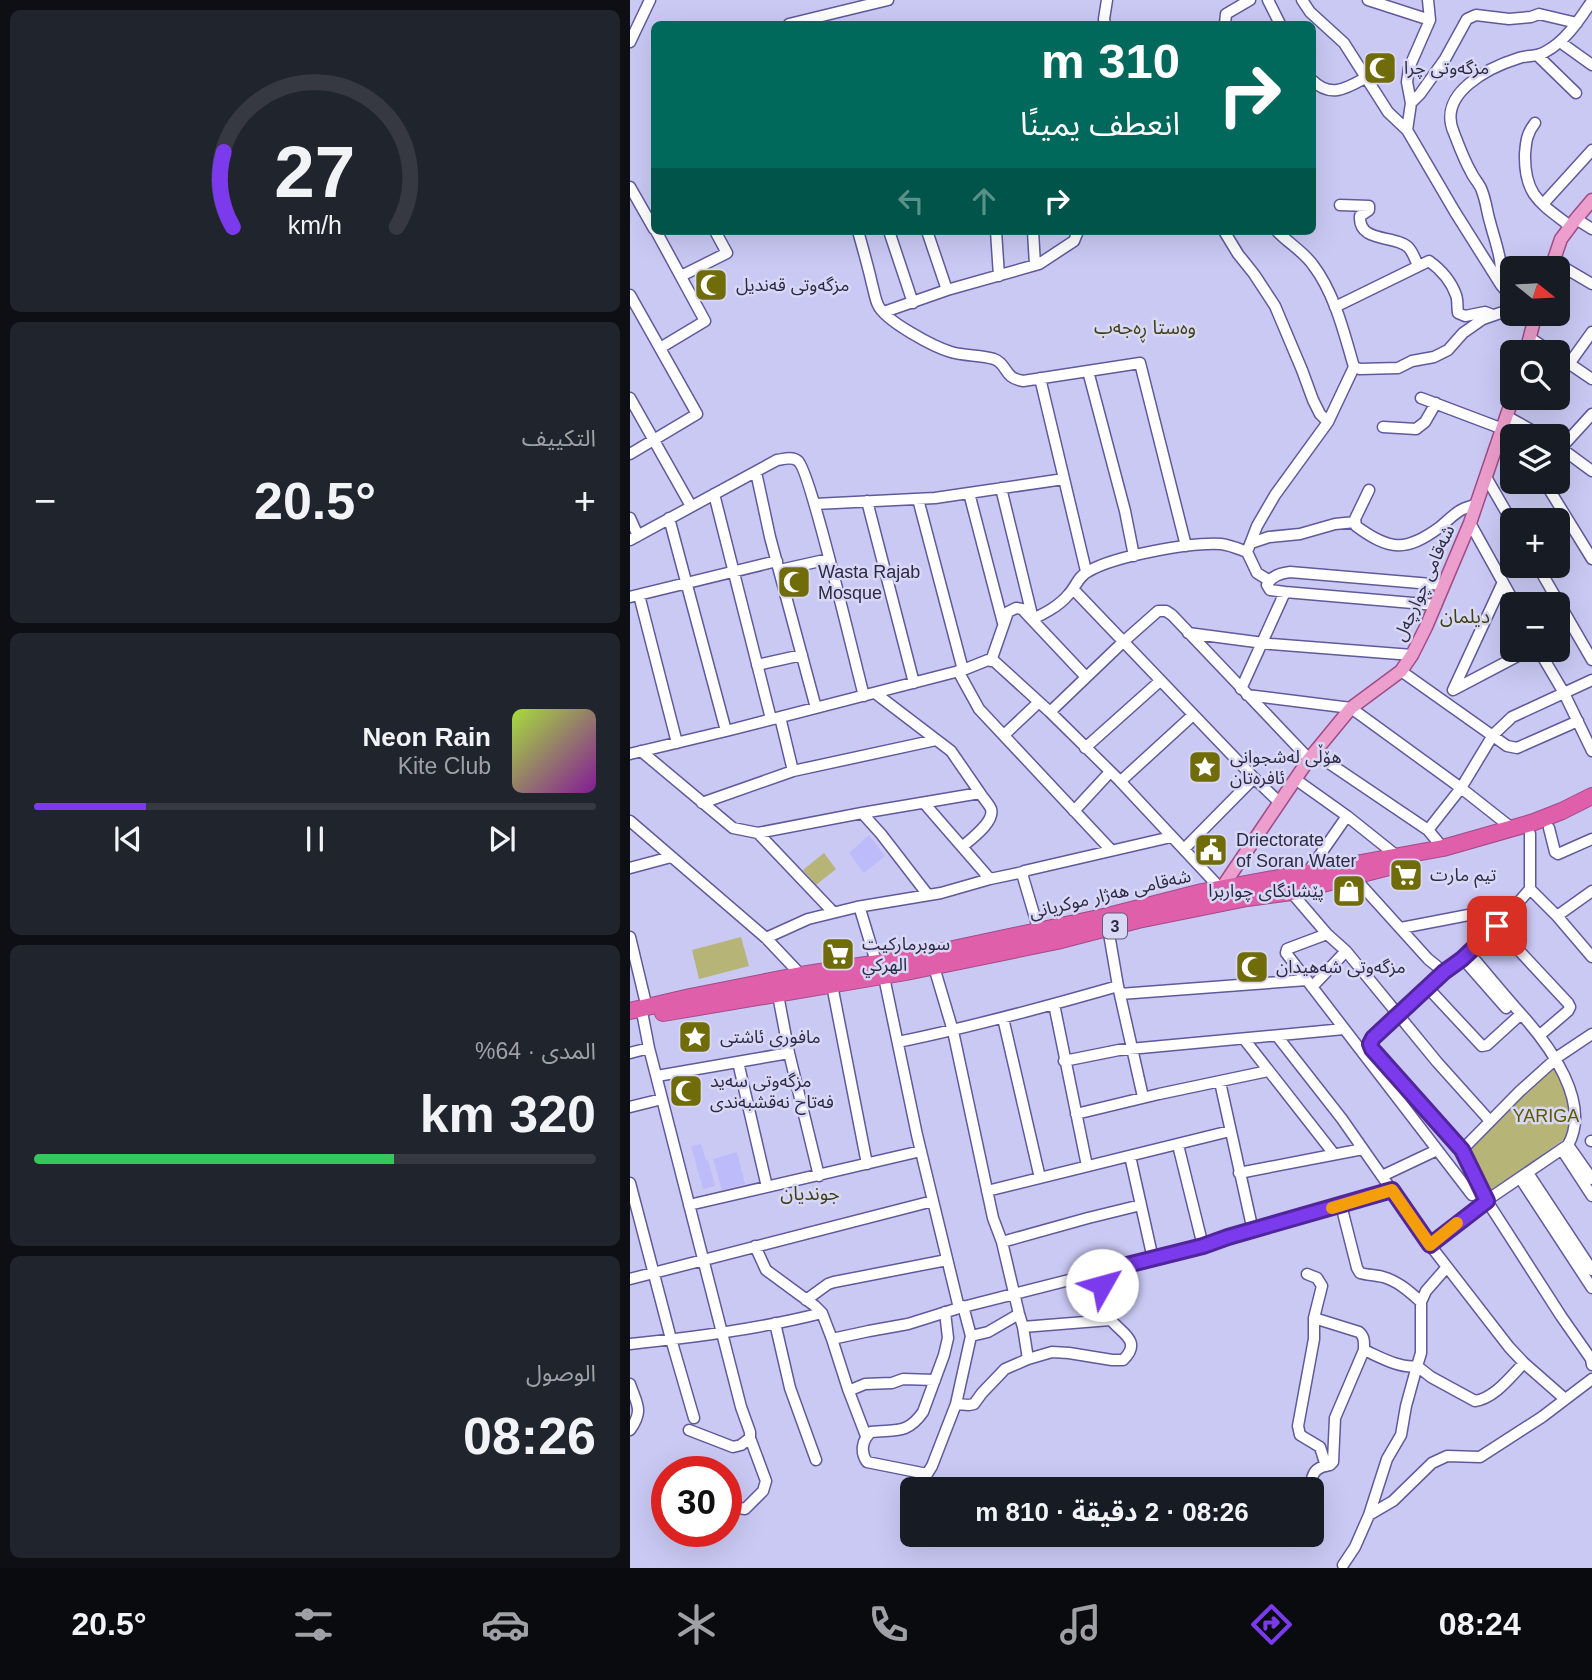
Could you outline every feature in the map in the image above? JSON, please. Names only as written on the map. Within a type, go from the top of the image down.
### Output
[{"type":"highway","name":"شەقامی ھەژار موکریانی","points":[[692,1003],[778,995],[832,985],[1221,889],[1443,848],[1513,829],[1562,811],[1592,796]]},
{"type":"highway","name":"شەقامی ھەژار موکریانی","points":[[638,1014],[801,975],[934,967],[1050,933],[1108,928],[1291,891],[1530,834],[1549,828],[1592,806]]},
{"type":"main road","points":[[1555,256],[1561,239],[1592,200]]},
{"type":"main road","points":[[1530,338],[1532,326]]},
{"type":"main road","name":"شەقامی چوارچەل","points":[[1221,889],[1295,779],[1351,708],[1401,671],[1412,655],[1470,523],[1486,477],[1510,423],[1512,410]]},
{"type":"street","points":[[630,42],[650,0]]},
{"type":"street","points":[[834,0],[835,13]]},
{"type":"street","points":[[1104,21],[1107,0]]},
{"type":"street","points":[[1225,21],[1226,14],[1250,0]]},
{"type":"street","points":[[1268,0],[1278,21]]},
{"type":"street","points":[[1301,0],[1310,12],[1344,43],[1388,112],[1407,130],[1500,283]]},
{"type":"street","points":[[1407,130],[1411,103],[1406,82],[1409,68],[1430,20],[1429,0]]},
{"type":"street","points":[[802,21],[886,1]]},
{"type":"street","points":[[1372,1],[1430,20]]},
{"type":"street","points":[[1500,259],[1482,190],[1451,126],[1452,108],[1465,86],[1483,73],[1524,56],[1538,55],[1560,42],[1592,1]]},
{"type":"street","points":[[1411,103],[1439,68],[1467,19],[1476,15],[1509,19],[1539,14],[1577,23]]},
{"type":"street","points":[[1560,42],[1592,65]]},
{"type":"street","points":[[1538,55],[1576,93]]},
{"type":"street","points":[[1316,83],[1332,91],[1349,87],[1367,77]]},
{"type":"street","points":[[1535,123],[1528,131],[1526,141],[1525,174],[1532,192],[1543,204],[1573,223],[1592,229]]},
{"type":"street","points":[[1543,204],[1592,150]]},
{"type":"street","points":[[631,189],[651,223]]},
{"type":"street","points":[[1340,205],[1369,206],[1369,211],[1360,216],[1363,227],[1377,238],[1405,244],[1414,255],[1418,266]]},
{"type":"street","points":[[658,235],[705,321],[660,348]]},
{"type":"street","points":[[681,276],[727,253],[717,235]]},
{"type":"street","points":[[859,235],[878,307],[926,342],[963,356],[994,359],[1007,374],[1015,380],[1023,381],[1140,363],[1186,546]]},
{"type":"street","points":[[891,235],[913,303]]},
{"type":"street","points":[[928,235],[947,290]]},
{"type":"street","points":[[996,235],[999,276]]},
{"type":"street","points":[[1033,235],[1035,265]]},
{"type":"street","points":[[884,312],[947,290],[1035,265],[1074,241],[1077,235]]},
{"type":"street","points":[[1226,235],[1275,306],[1313,400],[1320,414],[1328,422]]},
{"type":"street","points":[[1270,580],[1257,573],[1249,547],[1256,526],[1280,487],[1328,422],[1354,367],[1335,307],[1314,265],[1281,235]]},
{"type":"street","points":[[1335,307],[1429,261],[1440,270],[1455,291],[1458,313],[1462,316],[1485,312],[1493,315]]},
{"type":"street","points":[[1570,273],[1592,284]]},
{"type":"street","points":[[630,295],[697,414],[630,454]]},
{"type":"street","points":[[1354,367],[1398,368],[1412,361],[1434,358],[1448,350],[1470,327],[1500,313]]},
{"type":"street","points":[[1570,363],[1592,332]]},
{"type":"street","points":[[1570,365],[1592,379]]},
{"type":"street","points":[[1088,370],[1134,556]]},
{"type":"street","points":[[1040,378],[1086,571]]},
{"type":"street","points":[[630,398],[691,506]]},
{"type":"street","points":[[1421,398],[1510,423]]},
{"type":"street","points":[[1383,427],[1416,429],[1425,422],[1436,403]]},
{"type":"street","points":[[1570,436],[1592,414]]},
{"type":"street","points":[[1570,455],[1592,471]]},
{"type":"street","points":[[630,518],[634,538],[777,460],[789,458],[799,461],[815,504],[863,696]]},
{"type":"street","points":[[756,472],[816,708]]},
{"type":"street","points":[[1486,477],[1504,508]]},
{"type":"street","points":[[815,504],[918,499],[1064,479]]},
{"type":"street","points":[[1001,488],[1033,620]]},
{"type":"street","points":[[1368,490],[1355,519],[1356,526],[1380,542],[1395,546],[1415,542],[1430,534],[1460,510],[1477,504]]},
{"type":"street","points":[[969,493],[1003,624]]},
{"type":"street","points":[[714,494],[757,664],[793,771]]},
{"type":"street","points":[[1552,494],[1592,559]]},
{"type":"street","points":[[918,499],[961,670],[979,709],[1111,850]]},
{"type":"street","points":[[867,501],[914,682]]},
{"type":"street","points":[[669,518],[726,731]]},
{"type":"street","points":[[1033,620],[1065,599],[1086,571],[1111,561],[1199,544],[1249,547],[1269,537],[1300,534],[1335,524],[1355,522]]},
{"type":"street","points":[[1470,523],[1508,592]]},
{"type":"street","points":[[677,743],[635,596],[733,571],[829,559]]},
{"type":"street","points":[[1436,605],[1284,592],[1270,590],[1267,585],[1282,573],[1290,572],[1443,585]]},
{"type":"street","points":[[1545,578],[1592,660]]},
{"type":"street","points":[[1444,700],[1453,690],[1503,582]]},
{"type":"street","points":[[1073,590],[1279,802]]},
{"type":"street","points":[[1244,692],[1284,592]]},
{"type":"street","points":[[991,661],[1008,612],[1016,608],[1022,609],[1086,677]]},
{"type":"street","points":[[1049,712],[1158,611],[1166,611],[1244,692],[1312,756],[1428,830],[1443,848]]},
{"type":"street","points":[[1188,633],[1263,643],[1412,655]]},
{"type":"street","points":[[757,664],[802,655]]},
{"type":"street","points":[[635,752],[875,693],[988,660],[994,661],[1115,776],[1221,889]]},
{"type":"street","points":[[1453,690],[1506,662]]},
{"type":"street","points":[[1545,662],[1592,751]]},
{"type":"street","points":[[1401,671],[1507,746],[1517,748],[1578,721]]},
{"type":"street","points":[[1428,830],[1461,788],[1493,735],[1512,717],[1592,680]]},
{"type":"street","points":[[1085,748],[1160,681]]},
{"type":"street","points":[[1244,692],[1351,708],[1513,829]]},
{"type":"street","points":[[875,693],[951,751],[990,809],[988,823],[962,847]]},
{"type":"street","points":[[1004,736],[1039,702]]},
{"type":"street","points":[[1115,776],[1123,779],[1193,715]]},
{"type":"street","points":[[702,803],[793,771],[936,740]]},
{"type":"street","points":[[635,752],[733,828],[758,833],[980,793]]},
{"type":"street","points":[[1074,811],[1115,776]]},
{"type":"street","points":[[1184,849],[1254,778]]},
{"type":"street","points":[[1295,779],[1398,856]]},
{"type":"street","points":[[924,803],[990,879]]},
{"type":"street","points":[[862,813],[928,895]]},
{"type":"street","points":[[1308,872],[1347,816]]},
{"type":"street","points":[[630,821],[766,938],[801,975]]},
{"type":"street","points":[[1549,828],[1555,852],[1558,854],[1592,839]]},
{"type":"street","points":[[758,833],[833,912]]},
{"type":"street","points":[[1530,834],[1530,889],[1497,926],[1466,956],[1444,972],[1373,1038],[1370,1044],[1462,1150],[1487,1201],[1560,1315],[1592,1359],[1592,1365]]},
{"type":"street","points":[[766,938],[808,919],[833,912],[928,895],[1171,837]]},
{"type":"street","points":[[630,868],[671,857]]},
{"type":"street","points":[[1023,872],[1050,933]]},
{"type":"street","points":[[1353,876],[1444,972]]},
{"type":"street","points":[[1530,889],[1592,957]]},
{"type":"street","points":[[1291,891],[1327,934],[1346,951],[1437,1062],[1490,1121]]},
{"type":"street","points":[[1557,916],[1592,891]]},
{"type":"street","points":[[1401,928],[1515,906]]},
{"type":"street","points":[[857,907],[860,909],[880,971],[947,1260],[971,1336],[957,1404],[927,1474],[867,1462],[862,1452],[866,1436],[871,1432],[906,1429],[923,1412],[948,1338],[945,1312]]},
{"type":"street","points":[[1497,926],[1570,1007],[1540,1035]]},
{"type":"street","points":[[1108,928],[1143,1097]]},
{"type":"street","points":[[1327,934],[1286,950],[1286,954],[1472,1195]]},
{"type":"street","points":[[630,937],[638,1014],[657,1076],[741,1408],[766,1481],[763,1491],[745,1509],[742,1508]]},
{"type":"street","points":[[898,1042],[1119,990],[1310,983],[1346,951]]},
{"type":"street","points":[[1430,1245],[1487,1201],[1565,1147],[1577,1136],[1581,1123],[1579,1098],[1574,1081],[1559,1056],[1518,1016],[1466,956]]},
{"type":"street","points":[[934,967],[953,1031],[993,1218],[1002,1242],[1028,1359]]},
{"type":"street","points":[[832,985],[867,1164]]},
{"type":"street","points":[[1428,988],[1482,1046],[1487,1045],[1518,1016]]},
{"type":"street","points":[[778,995],[789,1053],[819,1175]]},
{"type":"street","points":[[1054,1004],[1087,1166]]},
{"type":"street","points":[[1003,1018],[1040,1178]]},
{"type":"street","points":[[1064,1061],[1133,1049],[1345,1029]]},
{"type":"street","points":[[1462,1150],[1559,1056],[1592,1034]]},
{"type":"street","points":[[1277,1036],[1342,1119],[1447,1267],[1524,1363],[1565,1399]]},
{"type":"street","points":[[1244,1039],[1334,1154]]},
{"type":"street","points":[[630,1052],[649,1048]]},
{"type":"street","points":[[657,1076],[789,1053]]},
{"type":"street","points":[[738,1062],[766,1187]]},
{"type":"street","points":[[1076,1114],[1268,1071]]},
{"type":"street","points":[[1220,1082],[1253,1231]]},
{"type":"street","points":[[630,1107],[662,1100]]},
{"type":"street","points":[[987,1191],[1230,1131]]},
{"type":"street","points":[[1178,1145],[1203,1246]]},
{"type":"street","points":[[1565,1147],[1592,1180]]},
{"type":"street","points":[[1565,1147],[1592,1196]]},
{"type":"street","points":[[1239,1173],[1363,1149]]},
{"type":"street","points":[[1382,1176],[1437,1150]]},
{"type":"street","points":[[689,1205],[921,1151]]},
{"type":"street","points":[[1130,1156],[1153,1259]]},
{"type":"street","points":[[1524,1175],[1592,1270]]},
{"type":"street","points":[[1524,1175],[1592,1288]]},
{"type":"street","points":[[630,1183],[694,1418]]},
{"type":"street","points":[[832,1339],[908,1324],[961,1307],[1203,1246],[1392,1190]]},
{"type":"street","points":[[630,1279],[933,1201]]},
{"type":"street","points":[[1002,1242],[1141,1205]]},
{"type":"street","points":[[1341,1205],[1360,1273],[1394,1281],[1421,1302]]},
{"type":"street","points":[[755,1246],[766,1270],[822,1313],[866,1436]]},
{"type":"street","points":[[806,1300],[834,1282],[947,1260]]},
{"type":"street","points":[[1343,1565],[1355,1547],[1369,1516],[1387,1459],[1401,1435],[1421,1353],[1421,1302],[1426,1291],[1447,1267]]},
{"type":"street","points":[[957,1404],[974,1404],[1005,1369],[1052,1352],[1123,1360],[1128,1355],[1130,1340],[1126,1333],[1110,1320],[1100,1294],[1111,1269]]},
{"type":"street","points":[[1307,1274],[1320,1280],[1322,1286],[1314,1318],[1314,1339],[1298,1426],[1300,1435],[1320,1447],[1326,1466]]},
{"type":"street","points":[[630,1344],[722,1333],[822,1313]]},
{"type":"street","points":[[971,1336],[988,1332],[1019,1314]]},
{"type":"street","points":[[1313,1477],[1321,1466],[1331,1465],[1333,1462],[1335,1418],[1364,1350],[1363,1335],[1359,1332],[1314,1318]]},
{"type":"street","points":[[1023,1327],[1110,1320]]},
{"type":"street","points":[[775,1323],[790,1388],[816,1460]]},
{"type":"street","points":[[1364,1350],[1402,1366],[1417,1366],[1431,1377],[1475,1401],[1490,1396],[1524,1363]]},
{"type":"street","points":[[848,1389],[903,1379],[934,1380]]},
{"type":"street","points":[[1369,1516],[1393,1501],[1432,1463],[1447,1455],[1480,1457],[1542,1417],[1592,1379]]},
{"type":"street","points":[[630,1384],[638,1409],[638,1418],[630,1430]]},
{"type":"street","points":[[689,1430],[733,1447],[750,1438]]},
{"type":"shaded area","points":[[869,835],[885,856],[864,873],[849,853]]},
{"type":"shaded area","points":[[701,1144],[715,1186],[703,1189],[691,1146]]},
{"type":"shaded area","points":[[737,1152],[745,1184],[722,1190],[713,1159]]},
{"type":"green space","points":[[824,853],[836,869],[816,885],[803,870]]},
{"type":"green space","points":[[741,937],[749,966],[699,979],[692,950]]},
{"type":"green space","name":"YARIGA","points":[[1557,1065],[1577,1104],[1566,1138],[1488,1192],[1469,1152],[1501,1116]]},
{"type":"slow traffic","points":[[1332,1208],[1392,1190],[1430,1245],[1457,1223]]},
{"type":"place","name":"مزگەوتى چرا","points":[[1380,68]]},
{"type":"place","name":"مزگەوتی قەندیل","points":[[711,285]]},
{"type":"place","name":"Wasta Rajab Mosque","points":[[794,582]]},
{"type":"place","name":"هۆڵی لەشجوانی ئافرەتان","points":[[1205,767]]},
{"type":"place","name":"Driectorate of Soran Water","points":[[1211,850]]},
{"type":"place","name":"تيم مارت","points":[[1406,875]]},
{"type":"place","name":"پێشانگای چواربرا","points":[[1349,891]]},
{"type":"place","name":"سوبرماركيت الهركي","points":[[838,954]]},
{"type":"place","name":"مزگەوتی شەهیدان","points":[[1252,967]]},
{"type":"place","name":"مافوری ئاشتی","points":[[695,1037]]},
{"type":"place","name":"مزگەوتی سەید فەتاح نەقشبەندی","points":[[686,1091]]},
{"type":"district","name":"وەستا ڕەجەب","points":[[1145,327]]},
{"type":"district","name":"دیلمان","points":[[1465,616]]},
{"type":"district","name":"جوندیان","points":[[810,1193]]},
{"type":"route","points":[[1102,1285],[1111,1269],[1203,1246],[1392,1190],[1430,1245],[1487,1201],[1462,1150],[1370,1044],[1373,1038],[1444,972],[1497,926]]}]
